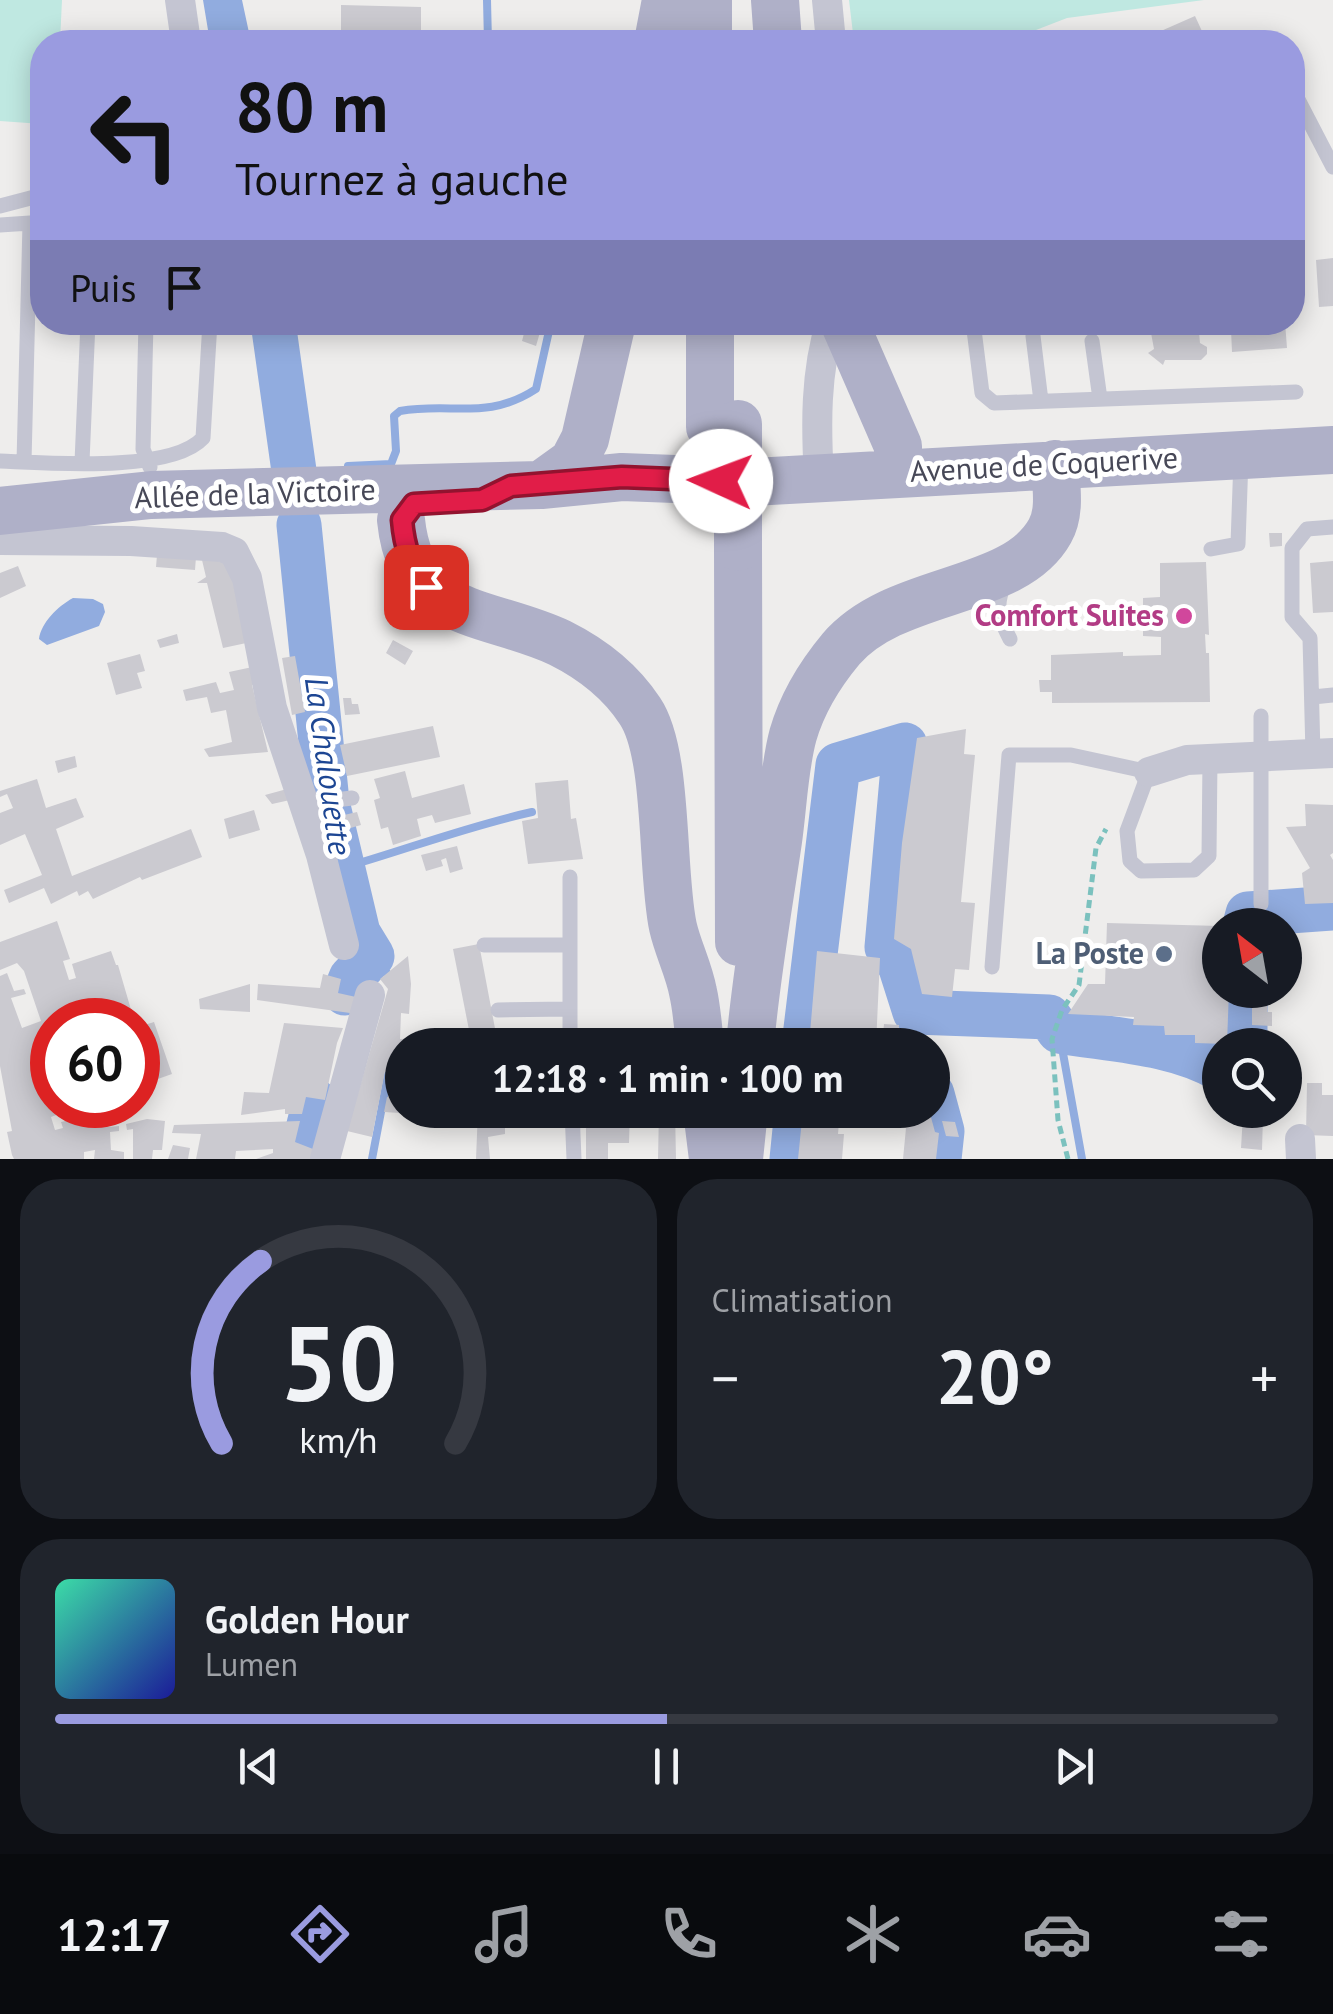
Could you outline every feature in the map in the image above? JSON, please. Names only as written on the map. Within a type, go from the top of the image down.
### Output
[{"type":"main road","points":[[660,30],[666,0]]},
{"type":"main road","points":[[708,0],[708,30]]},
{"type":"main road","points":[[738,0],[738,30]]},
{"type":"main road","points":[[775,0],[777,30]]},
{"type":"main road","points":[[712,335],[724,426]]},
{"type":"main road","points":[[712,1028],[724,426],[736,335]]},
{"type":"main road","points":[[850,335],[898,446],[898,472]]},
{"type":"main road","points":[[526,485],[574,462],[586,439],[609,340]]},
{"type":"main road","points":[[609,340],[607,437],[612,459],[636,489]]},
{"type":"main road","name":"Avenue de Coquerive","points":[[754,482],[1333,450]]},
{"type":"main road","points":[[751,1028],[757,963],[793,736],[808,699],[843,646],[866,626],[898,608],[1018,566],[1051,530],[1058,501],[1055,464]]},
{"type":"main road","name":"Allée de la Victoire","points":[[0,513],[151,478],[636,489],[754,482]]},
{"type":"main road","name":"Allée de la Victoire","points":[[402,520],[414,504],[482,500],[526,485]]},
{"type":"main road","name":"Allée de la Victoire","points":[[0,513],[133,524],[402,520],[542,512],[636,489]]},
{"type":"main road","points":[[402,520],[416,575],[436,598],[560,644],[608,673],[644,716],[654,746],[673,926],[693,990],[698,1028]]},
{"type":"main road","points":[[722,548],[738,1028]]},
{"type":"main road","points":[[711,1128],[713,1159]]},
{"type":"main road","points":[[739,1159],[740,1128]]},
{"type":"street","points":[[180,0],[184,30]]},
{"type":"street","points":[[827,0],[830,30]]},
{"type":"street","points":[[819,479],[819,380],[828,335]]},
{"type":"street","points":[[0,540],[131,541],[222,547],[234,552],[247,578],[272,708],[321,855],[344,945]]},
{"type":"street","points":[[1148,772],[1187,760],[1323,753]]},
{"type":"street","points":[[325,1159],[370,995]]},
{"type":"lane","points":[[1305,113],[1333,167]]},
{"type":"lane","points":[[0,206],[30,198]]},
{"type":"lane","points":[[0,225],[30,226]]},
{"type":"lane","points":[[24,462],[30,335]]},
{"type":"lane","points":[[82,462],[87,335]]},
{"type":"lane","points":[[146,335],[143,449],[151,478]]},
{"type":"lane","points":[[0,461],[82,462],[151,478],[204,438],[209,335]]},
{"type":"lane","points":[[975,335],[982,392],[994,403],[1296,392]]},
{"type":"lane","points":[[1033,336],[1042,401]]},
{"type":"lane","points":[[1092,341],[1100,399]]},
{"type":"lane","points":[[1210,549],[1238,544],[1241,455]]},
{"type":"lane","points":[[1323,753],[1313,697],[1310,638],[1292,617],[1292,548],[1307,529],[1333,527]]},
{"type":"lane","points":[[1010,640],[998,616],[997,600],[1007,578],[1018,566]]},
{"type":"lane","points":[[1313,697],[1333,695]]},
{"type":"lane","points":[[1261,716],[1261,904]]},
{"type":"lane","points":[[992,968],[1009,755],[1071,755],[1148,772],[1127,831],[1130,861],[1140,871],[1194,870],[1209,856],[1210,760]]},
{"type":"lane","points":[[302,804],[352,798]]},
{"type":"lane","points":[[570,878],[570,1028]]},
{"type":"lane","points":[[484,944],[570,945]]},
{"type":"lane","points":[[498,1010],[569,1009]]},
{"type":"lane","points":[[573,1128],[574,1159]]},
{"type":"path","points":[[1068,1159],[1058,1120],[1052,1039],[1062,1010],[1079,985],[1096,848],[1112,817]]},
{"type":"shaded area","points":[[0,0],[62,0],[61,30],[30,30],[30,123],[0,121]]},
{"type":"shaded area","points":[[849,0],[1204,0],[1067,18],[1036,30],[853,30]]},
{"type":"water","points":[[203,0],[242,0],[248,30],[208,30]]},
{"type":"water","points":[[73,598],[103,604],[105,612],[99,626],[47,645],[39,639],[43,627],[56,610]]},
{"type":"building","points":[[341,5],[421,7],[421,30],[341,30]]},
{"type":"building","points":[[1195,16],[1201,30],[1163,30]]},
{"type":"building","points":[[1333,258],[1333,306],[1319,307],[1316,260]]},
{"type":"building","points":[[524,335],[539,335],[536,346],[522,341]]},
{"type":"building","points":[[1151,335],[1199,335],[1207,354],[1201,360],[1165,360],[1163,365],[1148,353],[1154,349]]},
{"type":"building","points":[[1231,335],[1286,335],[1287,348],[1232,352]]},
{"type":"building","points":[[1269,533],[1282,533],[1282,546],[1270,547]]},
{"type":"building","points":[[157,555],[196,557],[195,570],[156,567]]},
{"type":"building","points":[[202,560],[233,562],[251,642],[223,648],[207,583],[197,583],[206,577]]},
{"type":"building","points":[[1333,561],[1333,612],[1313,613],[1310,563]]},
{"type":"building","name":"Comfort Suites","points":[[1206,562],[1209,635],[1205,634],[1210,702],[1052,703],[1052,692],[1040,692],[1039,680],[1051,680],[1051,655],[1161,655],[1161,637],[1143,636],[1143,598],[1160,597],[1160,563]]},
{"type":"building","points":[[18,566],[26,586],[0,598],[0,573]]},
{"type":"building","points":[[177,634],[179,643],[160,648],[157,640]]},
{"type":"building","points":[[393,640],[413,651],[405,665],[386,653]]},
{"type":"building","points":[[140,654],[145,671],[137,673],[142,688],[116,695],[107,663]]},
{"type":"building","points":[[295,656],[305,712],[292,715],[282,658]]},
{"type":"building","points":[[257,666],[261,683],[252,685],[268,752],[209,757],[204,749],[232,742],[226,710],[211,713],[207,697],[186,701],[183,690],[216,682],[220,693],[234,690],[229,672]]},
{"type":"building","points":[[343,698],[358,704],[360,714],[345,715]]},
{"type":"building","points":[[433,726],[440,757],[347,776],[340,745]]},
{"type":"building","points":[[966,729],[964,754],[975,755],[961,902],[975,903],[969,970],[955,969],[952,997],[922,994],[911,949],[894,939],[917,738]]},
{"type":"building","points":[[75,756],[77,767],[58,773],[55,761]]},
{"type":"building","points":[[405,771],[412,798],[464,784],[471,814],[435,823],[432,815],[417,819],[421,836],[393,845],[388,827],[381,829],[374,800],[380,798],[374,779]]},
{"type":"building","points":[[37,779],[46,808],[76,798],[84,817],[56,829],[72,876],[191,829],[202,857],[142,880],[140,877],[93,899],[88,891],[79,896],[77,891],[51,904],[44,888],[9,903],[4,890],[42,875],[25,834],[0,845],[0,813],[13,808],[7,794],[0,797],[0,791]]},
{"type":"building","points":[[568,780],[571,819],[576,818],[583,859],[528,864],[522,821],[538,818],[535,783]]},
{"type":"building","points":[[287,789],[290,800],[272,804],[265,795]]},
{"type":"building","points":[[1305,804],[1333,805],[1333,903],[1305,904],[1302,873],[1310,868],[1286,827],[1306,826]]},
{"type":"building","points":[[254,810],[260,830],[229,839],[224,819]]},
{"type":"building","points":[[357,812],[361,825],[347,829],[344,815]]},
{"type":"building","points":[[457,846],[463,869],[450,873],[446,858],[441,860],[443,866],[426,871],[421,855]]},
{"type":"building","points":[[57,921],[70,959],[63,961],[69,980],[76,978],[72,964],[111,951],[128,998],[33,998],[17,963],[0,970],[0,942]]},
{"type":"building","points":[[1107,923],[1202,926],[1202,1008],[1228,1008],[1228,1028],[1202,1028],[1202,1043],[1195,1043],[1195,1035],[1165,1035],[1164,1026],[1133,1025],[1134,1017],[1068,1014],[1088,984],[1105,984]]},
{"type":"building","points":[[479,944],[495,1028],[469,1028],[453,949]]},
{"type":"building","points":[[817,951],[880,958],[877,1028],[810,1028]]},
{"type":"building","points":[[408,956],[409,1014],[401,1013],[400,1028],[385,1028],[385,1071],[372,1137],[347,1131],[388,989],[380,979]]},
{"type":"building","points":[[7,973],[14,991],[24,989],[26,994],[11,998],[22,1028],[30,1025],[30,1128],[119,1128],[110,1132],[111,1150],[124,1152],[124,1159],[94,1159],[95,1150],[84,1152],[84,1159],[14,1159],[0,1066],[0,976]]},
{"type":"building","points":[[323,974],[341,979],[338,993],[356,997],[350,1013],[257,1000],[258,984],[320,988]]},
{"type":"building","points":[[250,984],[250,1012],[200,1009],[199,999]]},
{"type":"building","points":[[1252,1008],[1272,1012],[1272,1026],[1252,1025]]},
{"type":"building","points":[[284,1023],[343,1028],[325,1100],[306,1097],[302,1114],[285,1114],[285,1109],[241,1115],[244,1092],[269,1093]]},
{"type":"building","points":[[160,1039],[172,1074],[160,1078]]},
{"type":"building","points":[[1307,1083],[1322,1083],[1322,1095],[1333,1095],[1333,1136],[1306,1135]]},
{"type":"building","points":[[160,1120],[165,1121],[162,1150],[153,1150],[152,1159],[133,1159],[133,1129],[127,1128],[160,1128]]},
{"type":"building","points":[[300,1121],[295,1142],[313,1149],[311,1159],[256,1159],[273,1153],[273,1149],[236,1151],[235,1159],[196,1159],[201,1134],[172,1133],[174,1125]]},
{"type":"building","points":[[955,1122],[959,1137],[946,1136],[944,1128]]},
{"type":"building","points":[[477,1128],[505,1128],[505,1134],[488,1137],[490,1159],[476,1159]]},
{"type":"building","points":[[586,1128],[629,1128],[629,1143],[608,1143],[608,1159],[586,1159]]},
{"type":"building","points":[[659,1128],[675,1128],[676,1159],[658,1159]]},
{"type":"building","points":[[801,1128],[838,1128],[838,1134],[844,1134],[842,1159],[798,1159]]},
{"type":"building","points":[[906,1128],[934,1128],[939,1133],[936,1159],[903,1159]]},
{"type":"building","points":[[1242,1128],[1263,1128],[1262,1150],[1241,1148]]},
{"type":"building","points":[[173,1145],[190,1148],[188,1159],[168,1159]]},
{"type":"waterway","points":[[487,0],[488,30]]},
{"type":"waterway","name":"La Chalouette","points":[[275,335],[295,478]]},
{"type":"waterway","points":[[348,466],[391,464],[396,451],[394,416],[400,411],[485,408],[518,399],[536,389],[548,335]]},
{"type":"waterway","name":"La Chalouette","points":[[299,525],[327,802],[358,933],[372,956],[351,978],[345,993]]},
{"type":"waterway","points":[[806,1028],[838,765],[905,745],[887,947],[900,965],[915,1012],[1049,1017],[1059,1031],[1162,1047],[1202,1060]]},
{"type":"waterway","points":[[342,868],[532,812]]},
{"type":"waterway","points":[[1302,910],[1333,908]]},
{"type":"waterway","points":[[369,948],[387,973]]},
{"type":"waterway","points":[[1245,1008],[1245,1028]]},
{"type":"waterway","points":[[1059,1031],[1082,1159]]},
{"type":"waterway","points":[[372,1159],[385,1091]]},
{"type":"waterway","name":"La Chalouette","points":[[304,1145],[315,1101]]},
{"type":"waterway","points":[[792,1159],[795,1128]]},
{"type":"waterway","points":[[939,1159],[941,1128]]},
{"type":"place","name":"Comfort Suites","points":[[1184,616]]},
{"type":"place","name":"La Poste","points":[[1164,954]]},
{"type":"route","points":[[426,587],[416,575],[403,536],[402,520],[414,504],[482,500],[511,486],[622,477],[721,481]]}]
